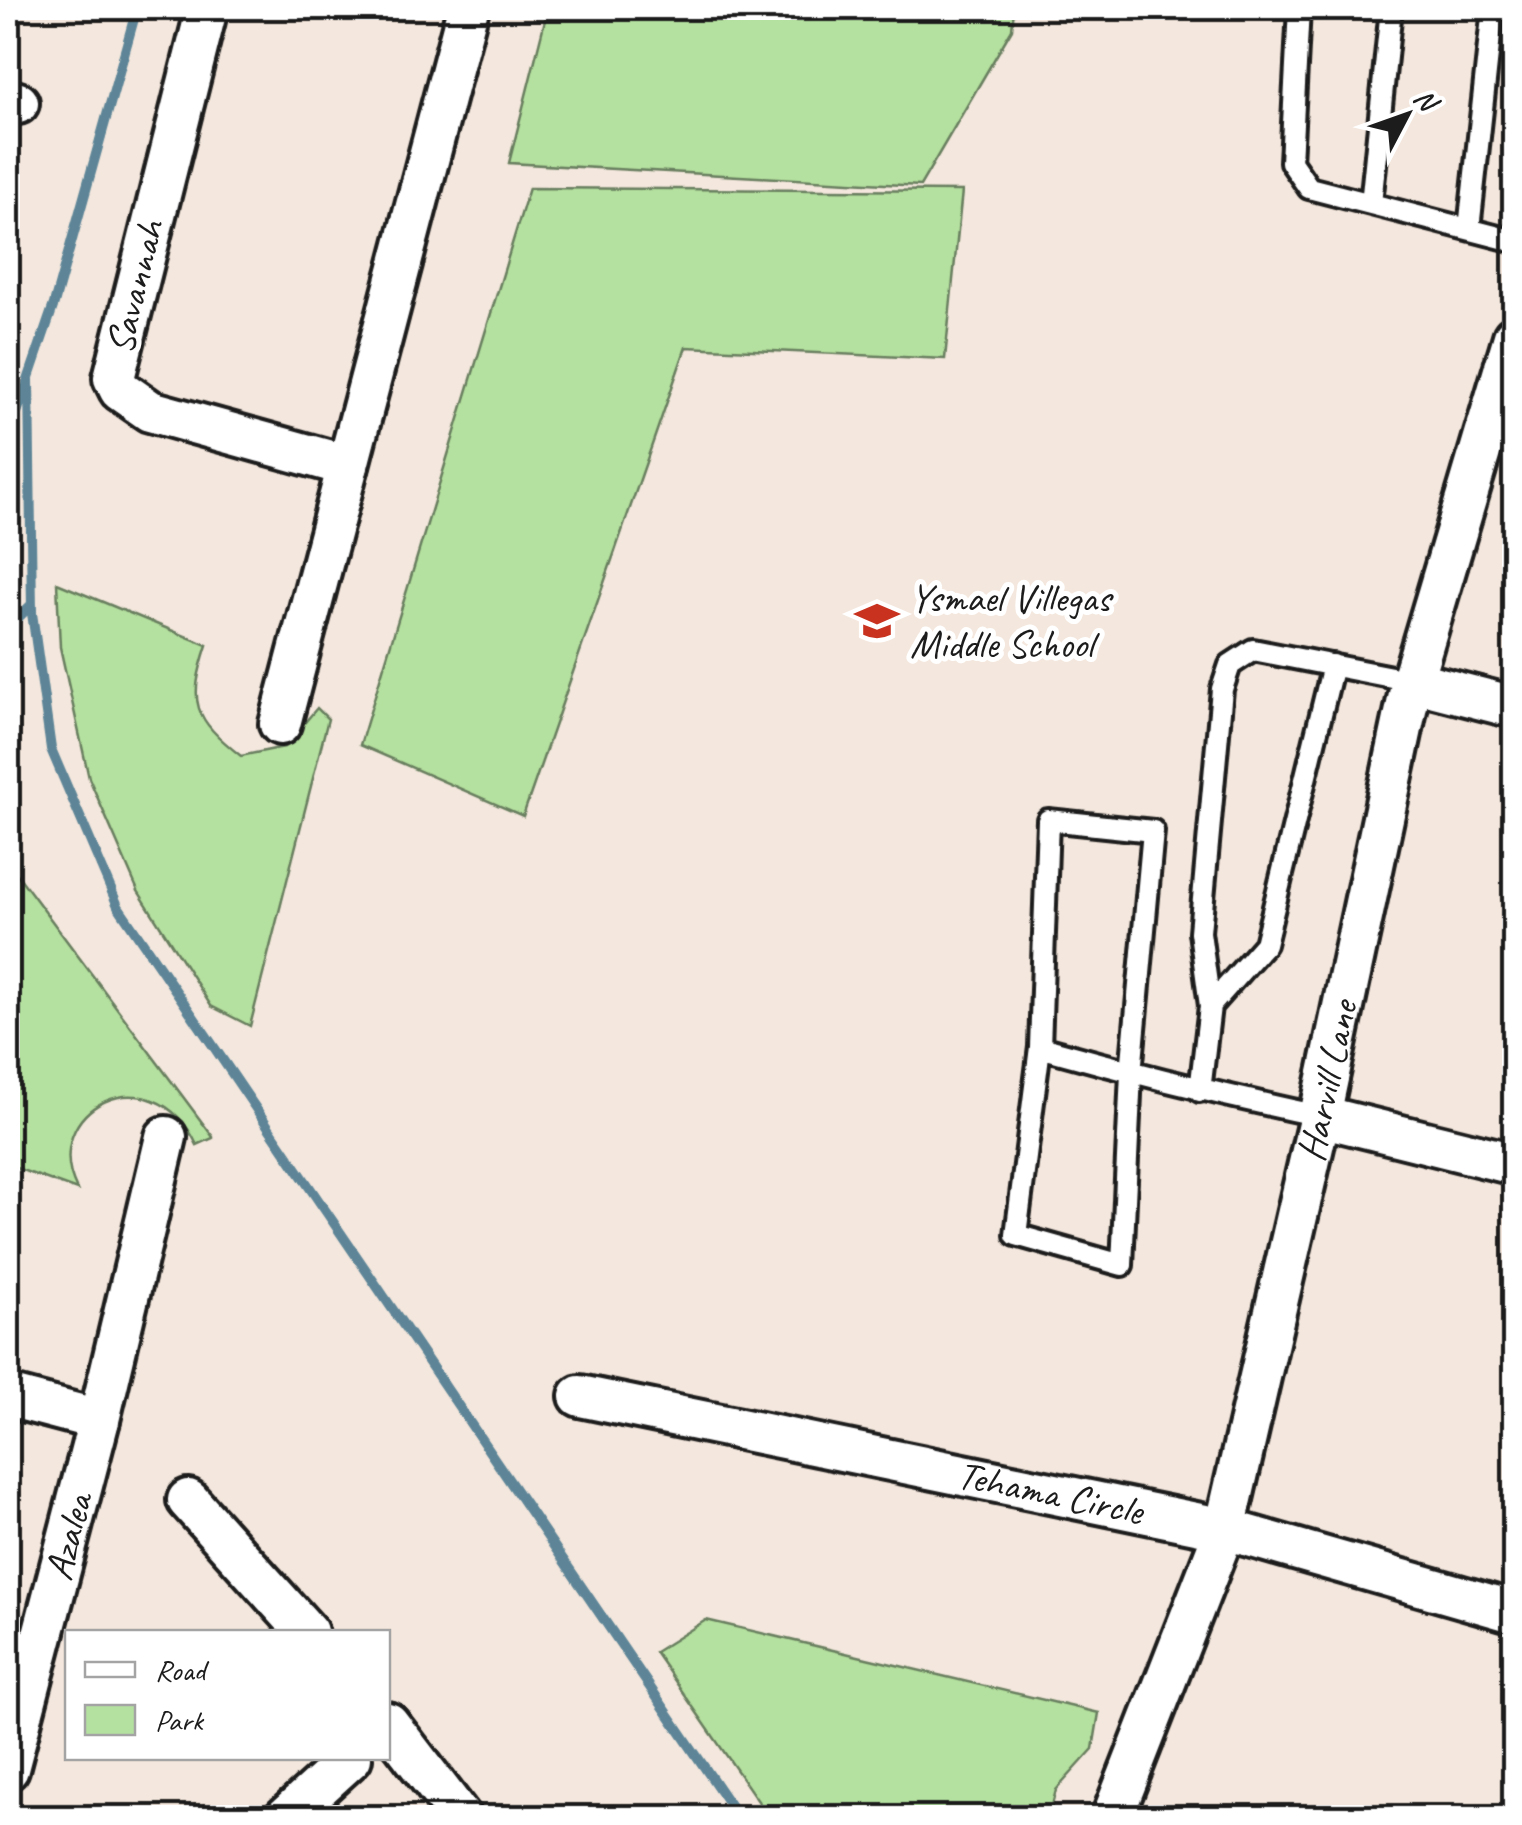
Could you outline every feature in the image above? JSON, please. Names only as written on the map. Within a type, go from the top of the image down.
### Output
[{"type":"street","name":"Savannah","points":[[207,8],[114,378],[120,390],[150,410],[348,466]]},
{"type":"street","points":[[280,724],[468,8]]},
{"type":"street","name":"Harvill Lane","points":[[1112,1818],[1225,1529],[1320,1116],[1412,680],[1514,337]]},
{"type":"street","points":[[1412,680],[1514,707]]},
{"type":"street","points":[[1320,1116],[1514,1164]]},
{"type":"street","name":"Azalea","points":[[8,1768],[100,1420],[166,1137]]},
{"type":"street","points":[[8,1396],[100,1420]]},
{"type":"street","name":"Tehama Circle","points":[[580,1396],[1225,1529],[1514,1612]]},
{"type":"street","points":[[188,1500],[304,1630]]},
{"type":"street","points":[[390,1727],[461,1818]]},
{"type":"street","points":[[285,1818],[350,1760]]},
{"type":"lane","points":[[1299,8],[1291,162],[1309,188],[1514,241]]},
{"type":"lane","points":[[1371,204],[1391,8]]},
{"type":"lane","points":[[1469,229],[1492,8]]},
{"type":"lane","points":[[1200,1092],[1210,1006],[1200,932],[1222,688],[1230,664],[1252,650],[1412,680]]},
{"type":"lane","points":[[1210,1006],[1266,944],[1333,665]]},
{"type":"lane","points":[[1048,820],[1153,831],[1131,1073],[1122,1265],[1016,1235],[1040,1047],[1048,820]]},
{"type":"lane","points":[[1040,1047],[1200,1092],[1320,1116]]},
{"type":"green space","points":[[548,8],[1014,8],[1012,29],[920,186],[509,163]]},
{"type":"green space","points":[[529,188],[962,191],[945,359],[686,347],[523,816],[360,745]]},
{"type":"green space","points":[[57,583],[207,645],[198,681],[199,708],[213,731],[241,756],[284,747],[317,708],[328,719],[250,1026],[211,1006],[138,891],[89,778],[60,647]]},
{"type":"green space","points":[[8,862],[213,1138],[197,1145],[177,1116],[153,1100],[128,1096],[105,1102],[85,1115],[72,1136],[69,1161],[77,1190],[8,1165]]},
{"type":"green space","points":[[706,1620],[1099,1713],[1093,1749],[1056,1790],[1049,1817],[769,1817],[655,1652]]},
{"type":"waterway","points":[[8,439],[54,304],[137,8]]},
{"type":"waterway","points":[[29,379],[32,613],[51,749],[118,906],[739,1818]]},
{"type":"waterway","points":[[11,625],[32,604]]},
{"type":"place","name":"Ysmael Villegas Middle School","points":[[877,621]]}]
